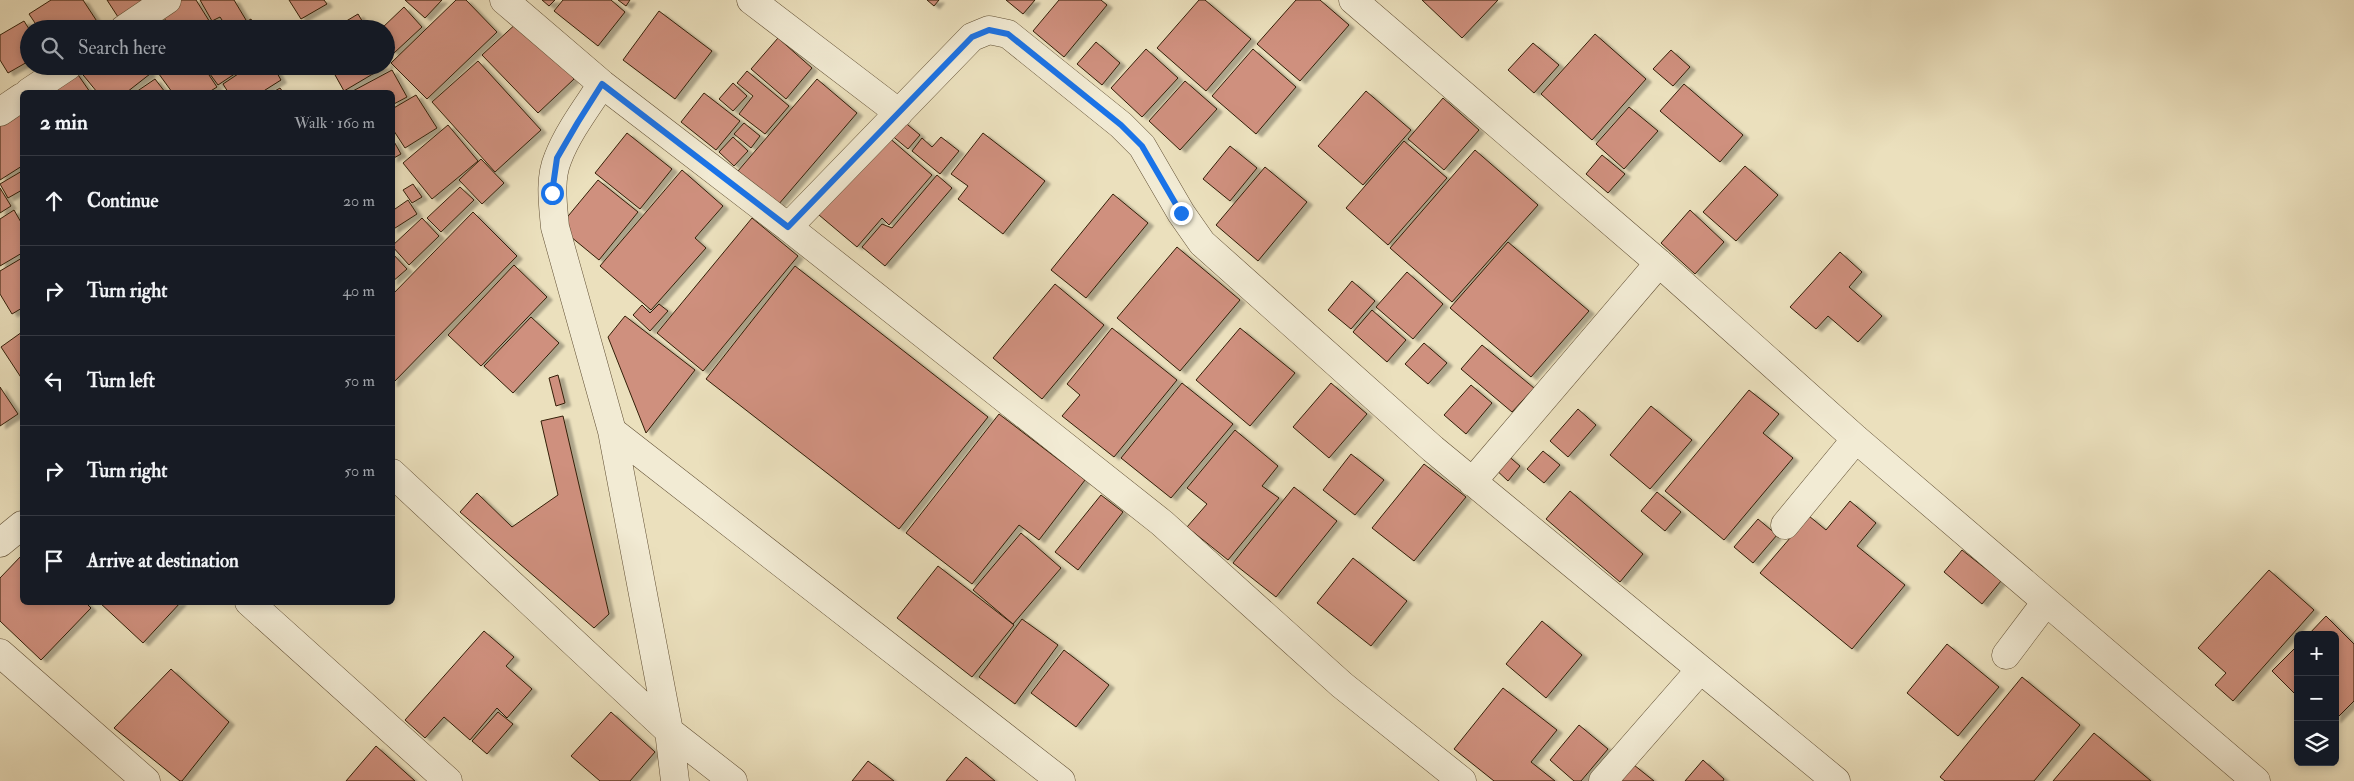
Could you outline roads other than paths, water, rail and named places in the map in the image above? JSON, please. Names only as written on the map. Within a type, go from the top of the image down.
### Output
[{"type":"street","points":[[137,20],[167,0]]},
{"type":"street","points":[[504,0],[602,84],[788,227],[1162,523],[1342,685],[1462,781]]},
{"type":"street","points":[[751,0],[899,113]]},
{"type":"street","points":[[1353,0],[1659,263],[1856,439],[2256,781]]},
{"type":"street","points":[[788,227],[972,37],[989,30],[1008,34],[1121,125],[1142,146],[1181,213],[1202,243],[1472,482],[1836,781]]},
{"type":"street","points":[[31,90],[54,75]]},
{"type":"street","points":[[602,84],[557,158],[552,193],[555,227],[612,431],[669,731],[675,781]]},
{"type":"street","points":[[0,112],[20,97]]},
{"type":"street","points":[[1472,482],[1659,263]]},
{"type":"street","points":[[612,431],[1061,781]]},
{"type":"street","points":[[1784,525],[1856,439]]},
{"type":"street","points":[[395,476],[669,731],[733,781]]},
{"type":"street","points":[[0,544],[20,527]]},
{"type":"street","points":[[2006,655],[2046,602]]},
{"type":"street","points":[[252,605],[448,781]]},
{"type":"street","points":[[0,653],[146,781]]},
{"type":"street","points":[[1603,781],[1700,670]]}]
